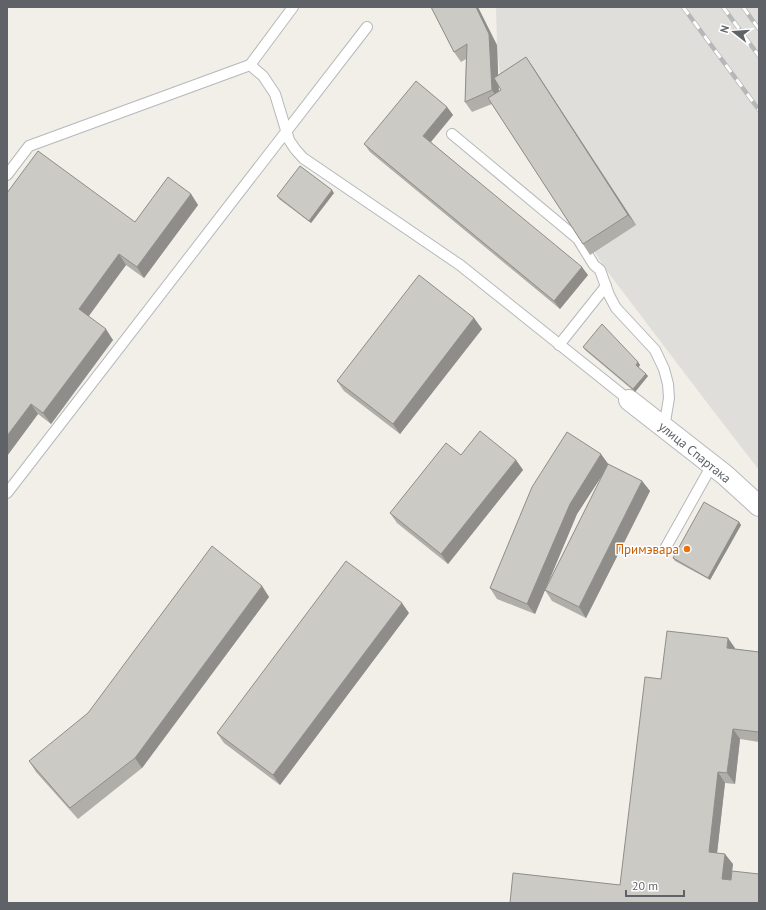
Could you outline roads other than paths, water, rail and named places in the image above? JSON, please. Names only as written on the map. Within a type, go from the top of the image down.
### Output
[{"type":"street","name":"улица Спартака","points":[[629,400],[712,465],[759,506]]},
{"type":"lane","points":[[7,175],[29,146],[250,65],[293,7]]},
{"type":"lane","points":[[7,493],[367,28]]},
{"type":"lane","points":[[250,65],[264,76],[275,94],[286,132],[295,149],[303,158],[460,265],[558,345],[629,400]]},
{"type":"lane","points":[[452,134],[578,240],[594,265],[600,270],[616,308],[655,350],[664,370],[668,384],[669,398],[664,428]]},
{"type":"lane","points":[[558,345],[606,286]]},
{"type":"lane","points":[[666,547],[712,465]]},
{"type":"railway","points":[[683,7],[759,110]]},
{"type":"railway","points":[[723,7],[759,56]]},
{"type":"railway","points":[[743,7],[759,29]]},
{"type":"place","name":"Примэвара","points":[[687,549]]}]
